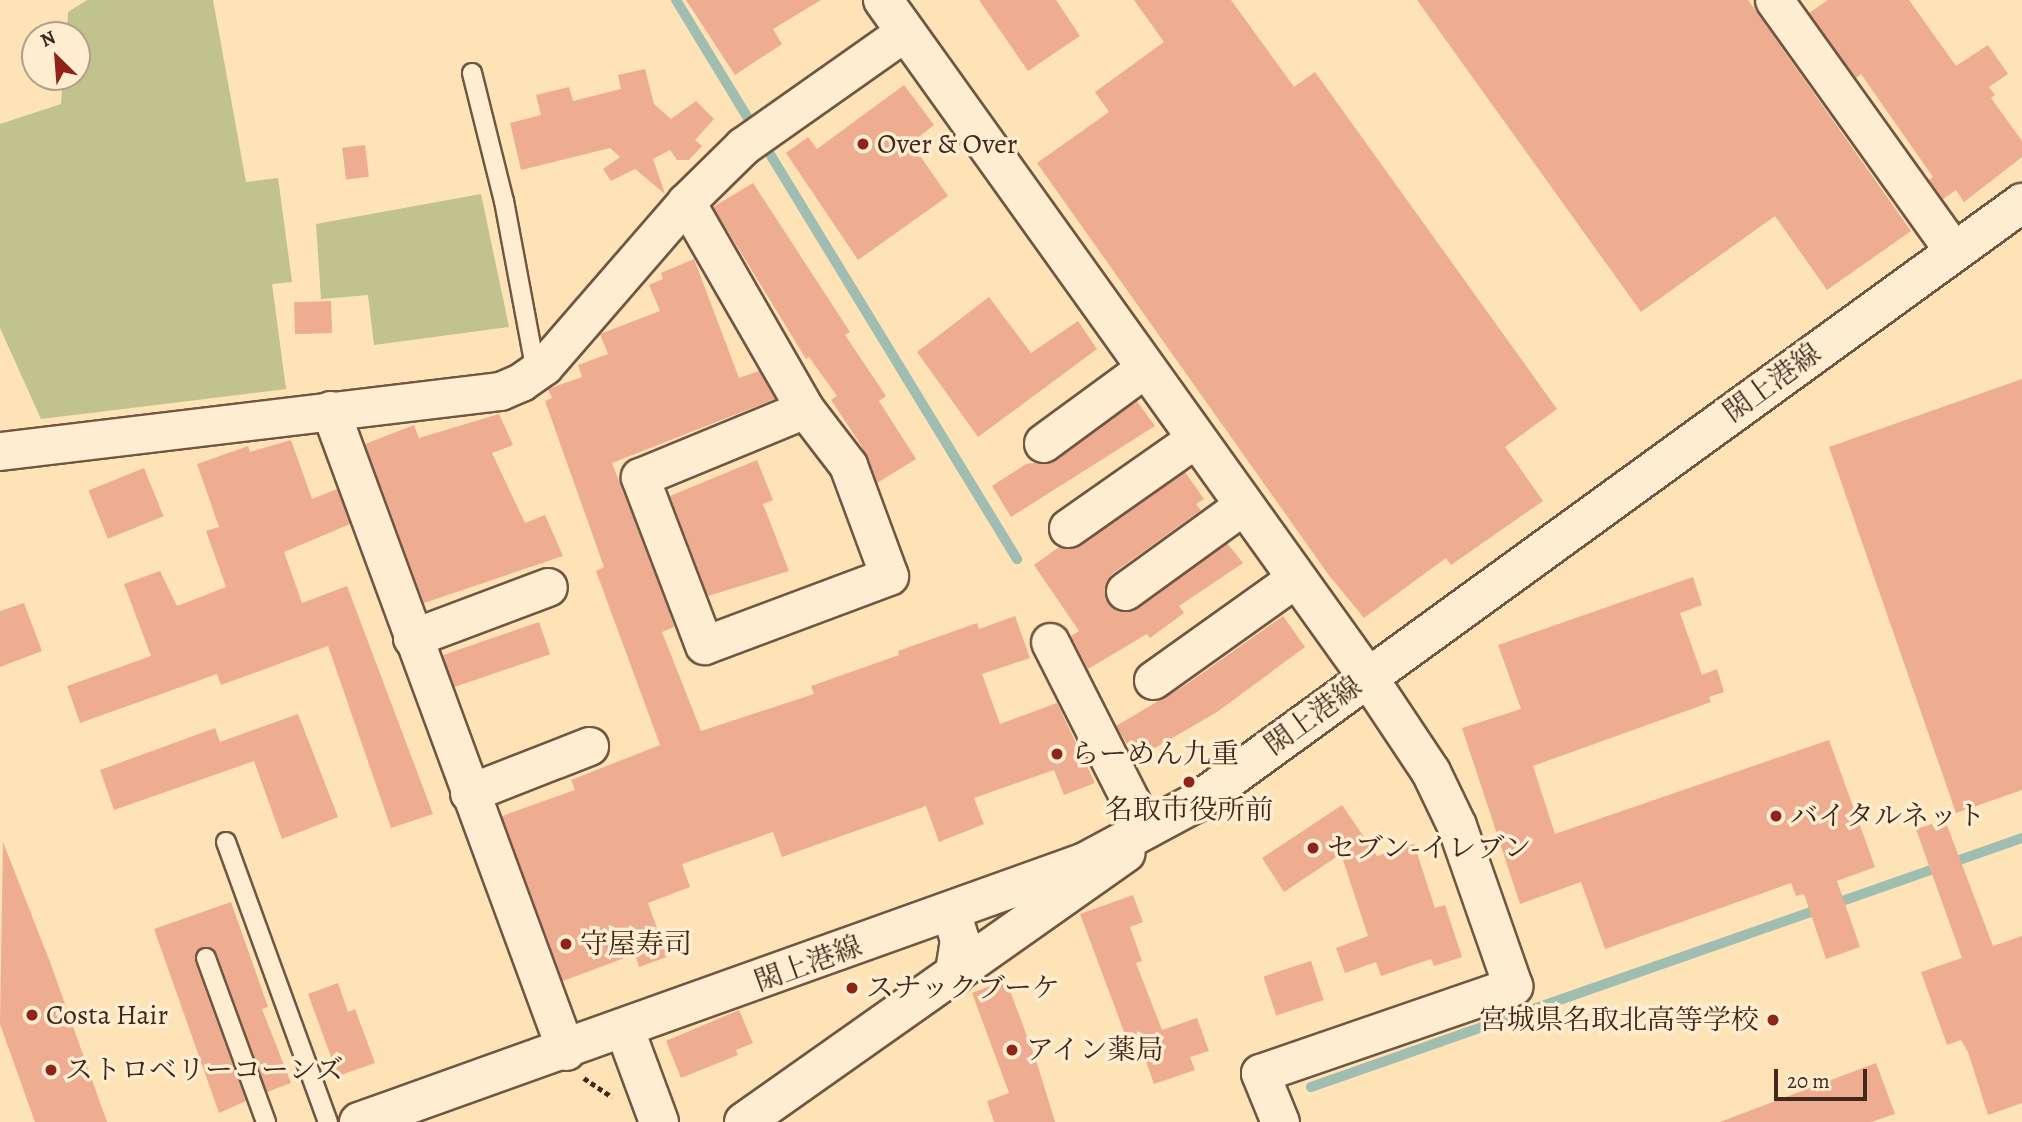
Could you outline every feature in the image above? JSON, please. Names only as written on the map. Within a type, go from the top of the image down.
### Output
[{"type":"main road","points":[[883,0],[903,33],[1367,676],[1431,772],[1457,826],[1513,986]]},
{"type":"main road","name":"閖上港線","points":[[359,1122],[574,1064],[625,1030],[1085,862],[1197,802],[2022,203]]},
{"type":"main road","points":[[744,1122],[1197,802]]},
{"type":"main road","points":[[951,911],[960,940],[954,976]]},
{"type":"main road","points":[[625,1030],[659,1122]]},
{"type":"street","points":[[1774,0],[1954,251]]},
{"type":"street","points":[[0,451],[500,391],[536,372],[612,291],[686,202],[756,136],[903,33]]},
{"type":"street","points":[[686,202],[805,409],[848,465],[889,576],[704,645],[640,477],[805,409]]},
{"type":"street","points":[[1043,443],[1145,368]]},
{"type":"street","points":[[330,410],[469,793],[574,1064]]},
{"type":"street","points":[[1068,528],[1196,438]]},
{"type":"street","points":[[1125,591],[1244,505]]},
{"type":"street","points":[[1153,680],[1296,578]]},
{"type":"street","points":[[412,638],[548,587]]},
{"type":"street","points":[[1051,642],[1145,829]]},
{"type":"street","points":[[469,793],[589,746]]},
{"type":"street","points":[[1280,1122],[1260,1073],[1513,986]]},
{"type":"lane","points":[[472,73],[504,201],[536,372]]},
{"type":"lane","points":[[226,842],[328,1122]]},
{"type":"lane","points":[[206,958],[266,1122]]},
{"type":"path","points":[[574,1064],[614,1098],[620,1110]]},
{"type":"green space","points":[[87,0],[213,0],[246,182],[278,178],[292,282],[272,284],[286,389],[41,419],[0,328],[0,124],[61,104],[62,91],[91,91],[91,21],[68,21],[68,12]]},
{"type":"green space","points":[[481,194],[509,327],[374,345],[368,295],[321,299],[316,224]]},
{"type":"building","points":[[686,0],[821,0],[773,29],[782,44],[735,75]]},
{"type":"building","points":[[979,0],[1056,0],[1080,36],[1028,71]]},
{"type":"building","points":[[1134,0],[1231,0],[1294,87],[1315,72],[1557,409],[1505,447],[1543,501],[1451,565],[1446,558],[1364,618],[1328,574],[1037,163],[1109,112],[1095,92],[1164,42]]},
{"type":"building","points":[[1417,0],[1748,0],[1911,231],[1827,290],[1775,216],[1641,312]]},
{"type":"building","points":[[1828,0],[1909,0],[1956,66],[1988,45],[2008,74],[1989,87],[1995,95],[1991,98],[2022,141],[2022,157],[1964,202],[1956,190],[1943,199],[1929,180],[1933,177],[1861,74],[1856,78],[1809,13]]},
{"type":"building","points":[[645,69],[654,104],[671,119],[696,101],[714,119],[695,140],[702,146],[689,160],[677,160],[670,150],[653,159],[665,194],[635,169],[611,181],[603,169],[620,157],[610,148],[521,170],[510,123],[541,115],[536,95],[569,87],[573,101],[621,89],[618,75]]},
{"type":"building","points":[[904,85],[934,125],[911,143],[948,196],[858,260],[786,153],[808,137],[817,149]]},
{"type":"building","points":[[365,145],[369,177],[346,180],[342,148]]},
{"type":"building","points":[[753,183],[850,332],[845,335],[886,396],[879,401],[916,459],[877,483],[861,445],[831,400],[837,396],[809,357],[806,359],[713,207]]},
{"type":"building","points":[[694,259],[739,378],[759,371],[775,399],[612,463],[669,611],[674,627],[662,632],[701,731],[814,694],[811,686],[899,655],[898,651],[977,623],[979,629],[1015,616],[1030,658],[982,674],[1000,724],[1057,703],[1095,783],[1064,795],[1054,770],[974,798],[984,824],[939,842],[926,806],[782,857],[773,832],[682,864],[690,887],[648,903],[667,957],[639,967],[635,954],[563,981],[502,816],[575,790],[571,780],[660,745],[596,571],[604,567],[545,401],[552,398],[548,389],[582,377],[578,365],[608,354],[600,334],[660,311],[649,285],[663,279],[661,273]]},
{"type":"building","points":[[989,297],[1031,353],[1078,321],[1097,349],[978,437],[917,352]]},
{"type":"building","points":[[331,301],[332,333],[295,334],[294,302]]},
{"type":"building","points":[[2022,379],[2022,790],[1956,813],[1829,447]]},
{"type":"building","points":[[1136,400],[1155,426],[1011,517],[992,486],[1026,464],[1055,460]]},
{"type":"building","points":[[499,414],[513,445],[492,453],[525,523],[545,515],[563,556],[424,603],[365,444],[414,425],[419,438]]},
{"type":"building","points":[[291,440],[312,499],[337,489],[350,524],[284,552],[302,603],[347,586],[433,814],[391,828],[328,646],[221,685],[217,674],[80,723],[67,686],[151,656],[124,584],[160,571],[177,606],[226,587],[206,531],[219,527],[197,464],[248,446],[250,452]]},
{"type":"building","points":[[757,460],[773,500],[763,504],[789,571],[708,596],[670,496]]},
{"type":"building","points":[[144,468],[163,516],[108,539],[88,490]]},
{"type":"building","points":[[1185,472],[1204,499],[1196,504],[1201,510],[1112,574],[1106,583],[1108,603],[1117,610],[1137,608],[1227,543],[1243,563],[1179,606],[1184,613],[1150,638],[1147,634],[1088,669],[1071,636],[1079,631],[1034,565],[1059,547],[1080,545]]},
{"type":"building","points":[[1693,577],[1702,605],[1680,613],[1702,675],[1717,669],[1724,692],[1709,697],[1711,702],[1533,766],[1555,834],[1829,740],[1875,867],[1837,881],[1860,947],[1826,959],[1804,894],[1796,896],[1791,883],[1605,949],[1581,882],[1520,904],[1462,728],[1521,709],[1498,645]]},
{"type":"building","points":[[24,603],[42,651],[0,667],[0,611]]},
{"type":"building","points":[[1283,616],[1305,647],[1217,712],[1136,759],[1116,726],[1187,684]]},
{"type":"building","points":[[539,622],[550,654],[454,687],[443,655]]},
{"type":"building","points":[[298,714],[338,817],[282,839],[254,761],[114,810],[100,770],[215,728],[220,742]]},
{"type":"building","points":[[1342,805],[1377,856],[1414,844],[1435,908],[1445,905],[1462,957],[1434,966],[1431,959],[1381,976],[1376,962],[1345,973],[1336,948],[1368,936],[1341,854],[1284,892],[1262,858]]},
{"type":"building","points":[[1945,820],[1993,946],[2022,936],[2022,1103],[1988,1115],[1968,1052],[1961,1040],[1947,1045],[1921,972],[1962,958],[1916,829]]},
{"type":"building","points":[[3,842],[50,962],[107,1122],[35,1122],[0,1024]]},
{"type":"building","points":[[1133,895],[1143,922],[1130,927],[1142,961],[1136,963],[1162,1030],[1197,1018],[1209,1051],[1190,1057],[1195,1070],[1154,1084],[1136,1033],[1126,1037],[1080,914]]},
{"type":"building","points":[[231,902],[268,1007],[262,1009],[291,1083],[267,1092],[217,954],[201,948],[195,962],[246,1101],[219,1113],[154,929]]},
{"type":"building","points":[[1311,961],[1324,1000],[1276,1015],[1263,976]]},
{"type":"building","points":[[1006,980],[1037,1063],[1055,1122],[994,1122],[987,1101],[1009,1093],[972,993]]},
{"type":"building","points":[[338,983],[348,1012],[355,1009],[375,1063],[338,1076],[308,994]]},
{"type":"building","points":[[739,1010],[753,1043],[736,1050],[738,1055],[681,1078],[666,1041]]},
{"type":"building","points":[[1876,1063],[1895,1114],[1871,1122],[1720,1122]]},
{"type":"waterway","points":[[676,0],[1017,559]]},
{"type":"waterway","points":[[1311,1087],[2022,838]]},
{"type":"place","name":"Over & Over","points":[[863,144]]},
{"type":"place","name":"らーめん九重","points":[[1057,754]]},
{"type":"place","name":"名取市役所前","points":[[1189,782]]},
{"type":"place","name":"バイタルネット","points":[[1776,816]]},
{"type":"place","name":"セブン-イレブン","points":[[1313,848]]},
{"type":"place","name":"守屋寿司","points":[[566,944]]},
{"type":"place","name":"スナックブーケ","points":[[852,988]]},
{"type":"place","name":"Costa Hair","points":[[32,1015]]},
{"type":"place","name":"宮城県名取北高等学校","points":[[1773,1020]]},
{"type":"place","name":"アイン薬局","points":[[1012,1050]]},
{"type":"place","name":"ストロベリーコーンズ","points":[[51,1070]]}]
